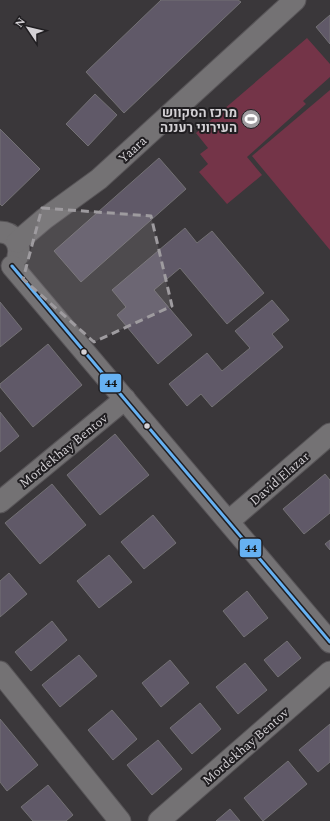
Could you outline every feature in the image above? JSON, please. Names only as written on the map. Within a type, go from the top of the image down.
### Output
[{"type":"street","name":"Yaara","points":[[9,237],[44,220],[99,179],[282,4]]},
{"type":"street","points":[[9,237],[19,250],[18,259],[6,268],[125,399],[330,642]]},
{"type":"street","name":"Mordekhay Bentov","points":[[0,502],[125,399]]},
{"type":"street","name":"David Elazar","points":[[229,521],[330,434]]},
{"type":"street","points":[[0,672],[120,821]]},
{"type":"street","name":"Mordekhay Bentov","points":[[159,821],[330,672]]},
{"type":"highlighted area","points":[[42,208],[151,216],[172,306],[94,342],[23,279]]},
{"type":"shaded area","name":"מרכז הסקווש העירוני רעננה","points":[[307,38],[330,64],[330,77],[303,101],[306,104],[247,157],[262,175],[227,204],[199,172],[208,164],[200,154],[208,148],[196,133]]},
{"type":"shaded area","points":[[330,90],[330,250],[252,156]]},
{"type":"building","points":[[161,0],[238,0],[241,2],[124,113],[86,72]]},
{"type":"building","points":[[330,15],[330,44],[316,27]]},
{"type":"building","points":[[95,94],[117,115],[88,146],[66,124]]},
{"type":"building","points":[[0,129],[40,169],[2,206],[0,204]]},
{"type":"building","points":[[159,158],[186,189],[81,282],[54,251]]},
{"type":"building","points":[[185,228],[197,243],[212,231],[264,293],[227,324],[180,268],[154,290],[192,335],[158,364],[117,315],[126,307],[112,290]]},
{"type":"building","points":[[272,300],[289,320],[272,334],[283,347],[212,407],[201,394],[187,406],[169,384],[207,353],[222,371],[250,348],[235,331]]},
{"type":"building","points":[[0,302],[22,329],[0,347]]},
{"type":"building","points":[[48,344],[82,385],[33,427],[0,387],[0,384]]},
{"type":"building","points":[[0,412],[19,436],[0,452]]},
{"type":"building","points":[[115,434],[149,475],[100,515],[67,475]]},
{"type":"building","points":[[325,474],[330,480],[330,513],[304,534],[283,509]]},
{"type":"building","points":[[52,484],[86,525],[40,564],[5,523]]},
{"type":"building","points":[[153,515],[176,543],[144,569],[121,542]]},
{"type":"building","points":[[330,540],[330,550],[325,544]]},
{"type":"building","points":[[109,555],[132,582],[99,608],[77,581]]},
{"type":"building","points":[[9,573],[27,594],[0,617],[0,581]]},
{"type":"building","points":[[247,591],[268,618],[244,637],[223,611]]},
{"type":"building","points":[[52,621],[67,640],[31,671],[15,652]]},
{"type":"building","points":[[287,641],[301,658],[278,677],[264,660]]},
{"type":"building","points":[[79,655],[97,676],[60,707],[42,685]]},
{"type":"building","points":[[170,660],[189,683],[161,707],[142,683]]},
{"type":"building","points":[[245,663],[267,690],[238,714],[216,687]]},
{"type":"building","points":[[200,703],[221,729],[192,754],[170,728]]},
{"type":"building","points":[[112,710],[137,739],[113,760],[88,730]]},
{"type":"building","points":[[0,719],[38,765],[7,791],[0,782]]},
{"type":"building","points":[[330,724],[330,762],[318,772],[299,750]]},
{"type":"building","points":[[158,740],[182,769],[152,795],[127,765]]},
{"type":"building","points":[[288,761],[307,784],[263,821],[244,798]]},
{"type":"building","points":[[48,785],[73,815],[66,821],[33,821],[21,807]]},
{"type":"building","points":[[230,809],[240,821],[216,821]]},
{"type":"transit line","name":"44","points":[[12,266],[330,642]]},
{"type":"place","name":"מרכז הסקווש העירוני רעננה","points":[[251,119]]}]
